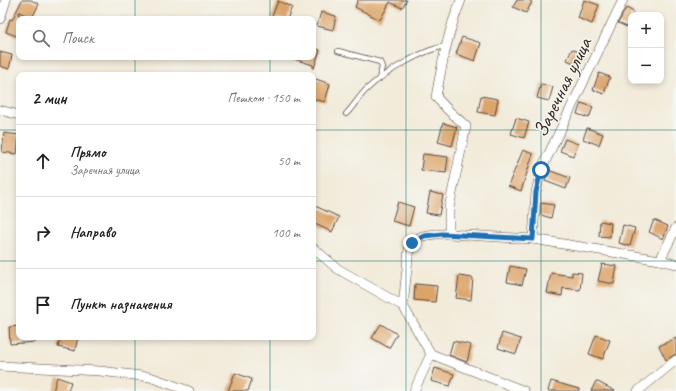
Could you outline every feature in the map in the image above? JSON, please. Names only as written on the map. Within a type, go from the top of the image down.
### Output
[{"type":"street","points":[[0,18],[6,0]]},
{"type":"street","points":[[449,234],[449,208],[466,126],[436,97],[446,46],[453,20],[461,0]]},
{"type":"street","name":"Заречная улица","points":[[533,239],[536,192],[541,170],[623,0]]},
{"type":"street","points":[[0,110],[16,114]]},
{"type":"street","points":[[660,260],[676,228]]},
{"type":"street","points":[[402,306],[408,252],[411,244],[424,236],[449,234],[533,239],[676,264]]},
{"type":"street","points":[[316,251],[338,269],[402,306],[431,354],[524,391]]},
{"type":"street","points":[[414,391],[431,354]]},
{"type":"street","points":[[638,391],[676,360]]},
{"type":"street","points":[[0,366],[100,371],[150,377],[189,391]]},
{"type":"lane","points":[[346,114],[363,93],[379,79],[426,51],[446,46]]},
{"type":"lane","points":[[338,51],[380,62],[382,67],[379,79]]},
{"type":"building","points":[[22,0],[31,0],[39,4],[33,16],[28,16],[19,12],[19,16],[16,16],[16,36],[6,32],[10,19],[12,20]]},
{"type":"building","points":[[358,0],[407,0],[402,8],[390,2],[380,20],[355,7]]},
{"type":"building","points":[[517,0],[528,0],[532,2],[526,13],[513,7]]},
{"type":"building","points":[[584,0],[599,5],[592,24],[578,18]]},
{"type":"building","points":[[278,1],[292,7],[288,16],[272,16]]},
{"type":"building","points":[[626,8],[634,12],[628,12],[627,27],[618,23]]},
{"type":"building","points":[[321,12],[336,16],[333,30],[317,26]]},
{"type":"building","points":[[462,37],[481,43],[475,61],[456,54]]},
{"type":"building","points":[[316,48],[320,50],[314,68],[313,65],[297,60],[316,60]]},
{"type":"building","points":[[572,49],[584,54],[578,65],[567,60]]},
{"type":"building","points":[[0,52],[12,55],[9,69],[0,66]]},
{"type":"building","points":[[599,73],[610,77],[604,94],[593,90]]},
{"type":"building","points":[[316,79],[330,84],[325,102],[316,100]]},
{"type":"building","points":[[541,84],[553,87],[549,101],[537,98]]},
{"type":"building","points":[[481,96],[498,99],[495,115],[478,112]]},
{"type":"building","points":[[581,103],[593,107],[589,118],[577,114]]},
{"type":"building","points":[[516,118],[529,122],[524,138],[511,134]]},
{"type":"building","points":[[443,123],[457,127],[452,146],[438,142]]},
{"type":"building","points":[[587,128],[603,134],[599,145],[583,139]]},
{"type":"building","points":[[4,133],[16,135],[16,154],[2,152]]},
{"type":"building","points":[[565,139],[578,144],[573,156],[560,151]]},
{"type":"building","points":[[523,150],[533,154],[521,191],[508,186]]},
{"type":"building","points":[[423,154],[448,157],[446,173],[421,170]]},
{"type":"building","points":[[548,170],[570,178],[566,189],[545,181]]},
{"type":"building","points":[[430,192],[443,195],[439,215],[426,213]]},
{"type":"building","points":[[398,202],[414,207],[409,226],[392,221]]},
{"type":"building","points":[[541,203],[554,205],[551,218],[541,215]]},
{"type":"building","points":[[316,206],[339,217],[332,232],[316,224]]},
{"type":"building","points":[[654,220],[668,226],[663,239],[649,232]]},
{"type":"building","points":[[600,221],[611,223],[610,237],[599,236]]},
{"type":"building","points":[[623,225],[635,228],[630,246],[619,243]]},
{"type":"building","points":[[602,264],[617,266],[614,284],[598,281]]},
{"type":"building","points":[[510,266],[526,269],[522,285],[507,282]]},
{"type":"building","points":[[572,272],[582,273],[580,290],[563,288],[562,296],[547,293],[551,273],[572,276]]},
{"type":"building","points":[[459,276],[473,278],[471,300],[456,298]]},
{"type":"building","points":[[415,284],[437,286],[435,302],[414,300]]},
{"type":"building","points":[[381,324],[397,334],[389,348],[372,338]]},
{"type":"building","points":[[16,326],[16,340],[36,340],[36,342],[10,344],[9,327]]},
{"type":"building","points":[[502,333],[521,339],[516,354],[498,348]]},
{"type":"building","points":[[596,335],[610,340],[603,359],[589,354]]},
{"type":"building","points":[[676,338],[676,354],[666,360],[659,346]]},
{"type":"building","points":[[60,340],[77,340],[75,351],[58,347]]},
{"type":"building","points":[[453,341],[471,345],[467,362],[449,355]]},
{"type":"building","points":[[435,368],[454,374],[450,386],[431,381]]},
{"type":"building","points":[[235,373],[252,379],[248,391],[228,391]]},
{"type":"building","points":[[57,377],[71,382],[68,391],[53,391]]},
{"type":"building","points":[[551,381],[579,389],[579,391],[548,391]]},
{"type":"building","points":[[596,381],[615,391],[591,391]]},
{"type":"route","points":[[412,243],[424,236],[436,234],[533,239],[536,192],[541,170]]}]
